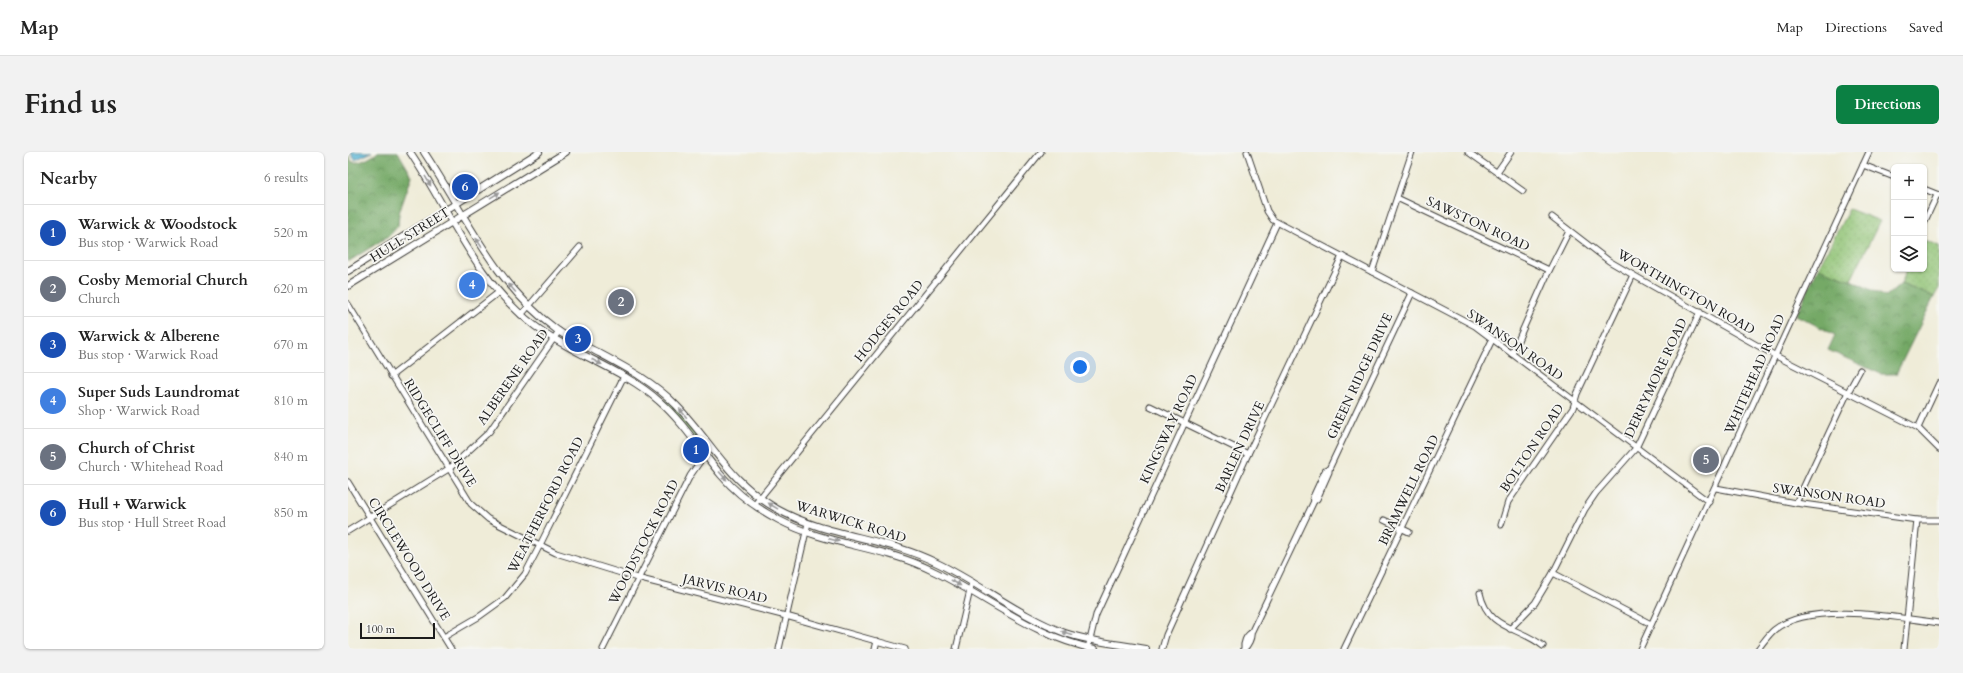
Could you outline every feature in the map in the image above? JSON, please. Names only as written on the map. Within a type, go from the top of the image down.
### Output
[{"type":"main road","name":"WARWICK ROAD","points":[[410,152],[464,243],[499,292],[522,315],[553,338],[644,388],[671,412],[726,481],[754,504],[780,521],[806,532],[902,557],[936,572],[1037,630],[1054,637],[1091,648]]},
{"type":"main road","name":"WARWICK ROAD","points":[[424,152],[492,263],[529,306],[559,331],[642,377],[661,391],[677,405],[734,476],[760,498],[777,509],[808,523],[906,550],[938,563],[1034,619],[1067,633],[1089,639],[1146,649]]},
{"type":"main road","points":[[348,271],[539,152]]},
{"type":"main road","name":"HULL STREET","points":[[348,286],[566,152]]},
{"type":"street","name":"HODGES ROAD","points":[[754,504],[1041,152]]},
{"type":"street","name":"SWANSON ROAD","points":[[1248,152],[1266,211],[1270,218],[1474,326],[1709,502]]},
{"type":"street","points":[[1372,272],[1412,152]]},
{"type":"street","points":[[1468,152],[1523,191]]},
{"type":"street","points":[[1497,172],[1511,152]]},
{"type":"street","name":"WHITEHEAD ROAD","points":[[1640,649],[1716,488],[1869,152]]},
{"type":"street","points":[[1863,165],[1891,176]]},
{"type":"street","points":[[1927,190],[1938,195],[1927,217]]},
{"type":"street","name":"SAWSTON ROAD","points":[[1397,198],[1549,270]]},
{"type":"street","name":"WORTHINGTON ROAD","points":[[1552,217],[1609,261],[1776,356],[1918,428],[1939,449]]},
{"type":"street","name":"KINGSWAY ROAD","points":[[1091,648],[1089,639],[1096,615],[1277,223]]},
{"type":"street","points":[[1512,354],[1549,270],[1569,231]]},
{"type":"street","points":[[522,315],[580,247]]},
{"type":"street","name":"BARLEN DRIVE","points":[[1162,649],[1166,635],[1248,454],[1342,256]]},
{"type":"street","name":"BOLTON ROAD","points":[[1501,525],[1508,502],[1573,408],[1633,275]]},
{"type":"street","points":[[391,376],[499,292]]},
{"type":"street","name":"GREEN RIDGE DRIVE","points":[[1244,649],[1252,636],[1251,633],[1314,501],[1312,497],[1325,471],[1329,469],[1412,293]]},
{"type":"street","name":"RIDGECLIFF DRIVE","points":[[348,304],[471,504],[488,519],[540,545]]},
{"type":"street","name":"DERRYMORE ROAD","points":[[1510,629],[1535,602],[1553,573],[1585,509],[1596,493],[1636,448],[1700,312]]},
{"type":"street","name":"ALBERENE ROAD","points":[[348,531],[450,468],[489,432],[559,331]]},
{"type":"street","name":"BRAMWELL ROAD","points":[[1344,649],[1492,340]]},
{"type":"street","points":[[1796,503],[1848,392],[1860,370]]},
{"type":"street","name":"WEATHERFORD ROAD","points":[[444,637],[480,616],[505,598],[524,574],[540,545],[622,380],[626,377]]},
{"type":"street","points":[[1918,428],[1939,383]]},
{"type":"street","points":[[1150,406],[1248,454]]},
{"type":"street","name":"WOODSTOCK ROAD","points":[[603,649],[637,578],[690,476],[710,447]]},
{"type":"street","name":"CIRCLEWOOD DRIVE","points":[[348,482],[451,649]]},
{"type":"street","name":"SWANSON ROAD","points":[[1716,488],[1796,503],[1917,520],[1939,520]]},
{"type":"street","points":[[1384,520],[1409,532]]},
{"type":"street","points":[[1904,649],[1917,520]]},
{"type":"street","points":[[779,649],[808,523]]},
{"type":"street","name":"JARVIS ROAD","points":[[540,545],[556,553],[637,578],[786,616],[905,649]]},
{"type":"street","points":[[1553,573],[1651,624]]},
{"type":"street","points":[[956,649],[972,582]]},
{"type":"street","points":[[1480,593],[1486,612],[1510,629],[1534,639],[1543,646]]},
{"type":"street","points":[[1758,649],[1774,630],[1802,616],[1854,612],[1939,622]]},
{"type":"street","points":[[875,649],[877,641]]},
{"type":"green space","points":[[378,152],[398,152],[412,176],[399,213],[398,226],[390,235],[348,262],[348,154],[352,162],[359,162],[366,160]]},
{"type":"green space","points":[[1849,209],[1880,221],[1851,280],[1818,268]]},
{"type":"green space","points":[[1927,241],[1939,246],[1939,288],[1934,297],[1901,284],[1906,272],[1927,272]]},
{"type":"green space","points":[[1818,268],[1851,280],[1886,297],[1901,284],[1934,297],[1896,374],[1881,374],[1828,350],[1835,335],[1796,315]]},
{"type":"green space","points":[[653,392],[674,407],[688,423],[703,445],[701,445]]},
{"type":"water","points":[[350,152],[372,152],[355,160]]},
{"type":"place","name":"Hull + Warwick","points":[[465,187]]},
{"type":"place","name":"Super Suds Laundromat","points":[[472,285]]},
{"type":"place","name":"Cosby Memorial Church","points":[[621,302]]},
{"type":"place","name":"Warwick & Alberene","points":[[578,339]]},
{"type":"place","name":"Warwick & Woodstock","points":[[696,450]]},
{"type":"place","name":"Church of Christ","points":[[1706,460]]}]
